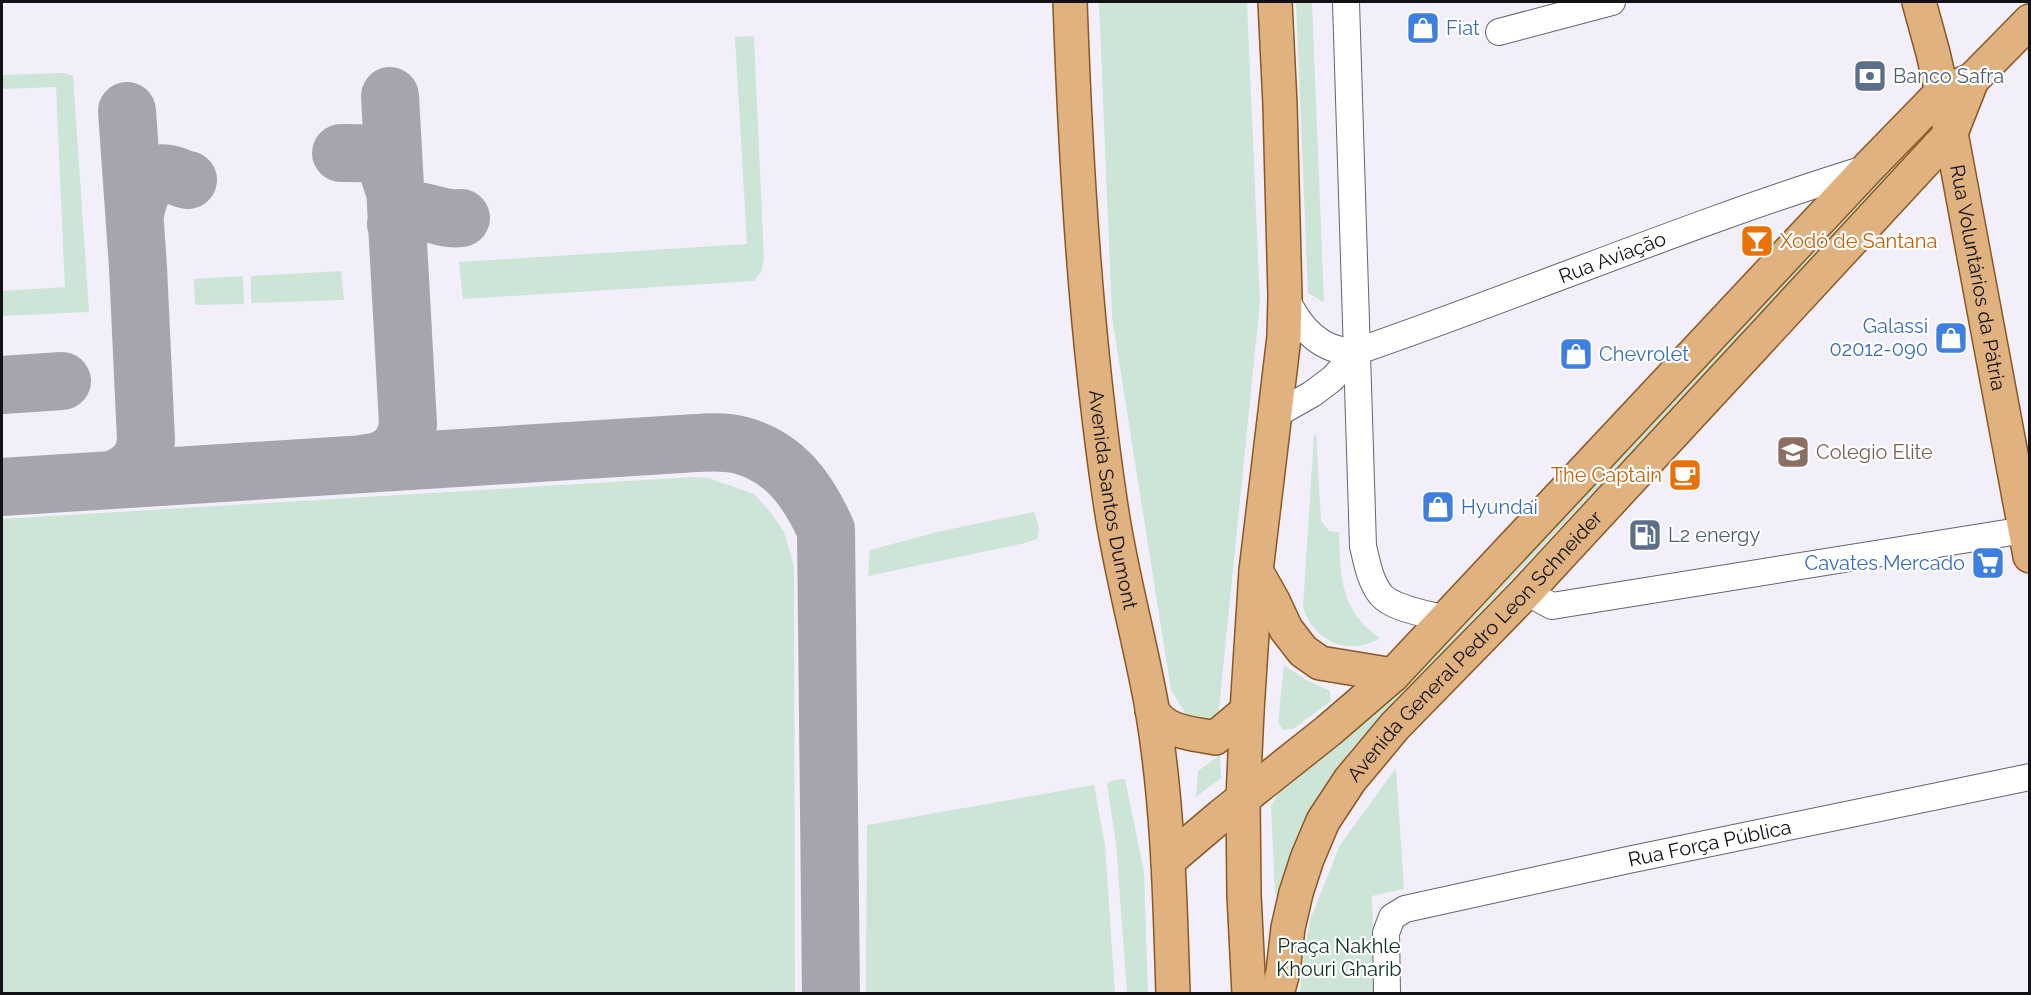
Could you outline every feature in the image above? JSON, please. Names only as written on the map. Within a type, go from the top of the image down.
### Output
[{"type":"main road","name":"Avenida Santos Dumont","points":[[1070,2],[1086,293],[1111,508],[1152,710],[1168,861],[1173,993]]},
{"type":"main road","points":[[1249,993],[1244,895],[1243,798],[1246,711],[1256,570],[1284,337],[1280,105],[1275,2]]},
{"type":"main road","name":"Rua Voluntários da Pátria","points":[[1919,2],[1951,133],[2027,543]]},
{"type":"main road","points":[[1951,133],[1972,80],[2030,21]]},
{"type":"main road","points":[[1942,92],[1972,80]]},
{"type":"main road","name":"Avenida General Pedro Leon Schneider","points":[[1168,861],[1393,675],[1942,92]]},
{"type":"main road","name":"Avenida General Pedro Leon Schneider","points":[[1277,993],[1283,972],[1288,928],[1296,892],[1307,859],[1323,821],[1350,780],[1395,726],[1526,592],[1951,133]]},
{"type":"main road","points":[[1256,570],[1286,629],[1303,651],[1320,663],[1393,675]]},
{"type":"main road","points":[[1152,710],[1156,717],[1171,729],[1215,738],[1246,711]]},
{"type":"street","points":[[1346,2],[1363,546],[1370,577],[1382,596],[1404,608],[1446,619]]},
{"type":"street","points":[[1499,32],[1612,2]]},
{"type":"street","name":"Rua Aviação","points":[[1285,296],[1294,315],[1318,342],[1344,352],[1358,351],[1466,314],[1744,209],[1868,168]]},
{"type":"street","name":"Rua Aviação","points":[[1275,415],[1332,380],[1358,351]]},
{"type":"street","points":[[1526,592],[1552,606],[2027,543]]},
{"type":"street","name":"Rua Força Pública","points":[[1387,993],[1386,933],[1392,917],[1405,909],[1628,860],[2030,777]]},
{"type":"green space","points":[[1099,2],[1247,2],[1260,302],[1218,718],[1207,728],[1192,724],[1171,690],[1112,317]]},
{"type":"green space","points":[[1296,2],[1312,2],[1324,302],[1308,293]]},
{"type":"green space","points":[[754,36],[764,259],[761,272],[754,281],[463,299],[459,262],[747,244],[735,37]]},
{"type":"green space","points":[[64,73],[73,76],[89,312],[2,316],[2,291],[65,287],[56,87],[2,89],[2,75]]},
{"type":"green space","points":[[1914,143],[1916,150],[1353,747],[1321,794],[1297,836],[1278,899],[1275,893],[1271,806],[1279,792],[1372,716]]},
{"type":"green space","points":[[341,271],[344,300],[251,303],[251,276]]},
{"type":"green space","points":[[243,276],[244,304],[195,305],[194,279]]},
{"type":"green space","points":[[1316,433],[1321,521],[1329,531],[1339,532],[1342,578],[1350,604],[1357,616],[1380,638],[1368,644],[1345,646],[1334,643],[1315,629],[1303,607]]},
{"type":"green space","points":[[694,477],[708,478],[754,494],[784,532],[794,566],[795,993],[2,993],[2,519]]},
{"type":"green space","points":[[1034,512],[1039,527],[1037,539],[868,576],[870,550],[937,532]]},
{"type":"green space","points":[[1284,665],[1306,680],[1330,691],[1331,701],[1293,729],[1283,730],[1278,722]]},
{"type":"green space","points":[[1220,755],[1221,778],[1196,797],[1198,771]]},
{"type":"green space","name":"Praça Nakhle Khouri Gharib","points":[[1396,768],[1404,889],[1372,896],[1375,993],[1300,994],[1301,973],[1310,920],[1340,845]]},
{"type":"green space","points":[[1125,779],[1144,872],[1148,993],[1127,993],[1116,843],[1107,784],[1110,781]]},
{"type":"green space","points":[[1094,785],[1105,845],[1115,993],[866,993],[867,825]]},
{"type":"taxiway","points":[[367,463],[383,459],[395,452],[404,440],[408,424],[390,96]]},
{"type":"taxiway","points":[[112,480],[136,465],[143,454],[146,440],[138,267],[127,111]]},
{"type":"taxiway","points":[[341,153],[365,153],[379,158],[387,169],[395,192]]},
{"type":"taxiway","points":[[135,214],[144,186],[154,175],[169,174],[188,180]]},
{"type":"taxiway","points":[[396,224],[402,214],[418,211],[461,218]]},
{"type":"taxiway","points":[[2,385],[62,381]]},
{"type":"taxiway","points":[[2,487],[710,442],[740,445],[770,458],[793,477],[803,489],[826,530],[831,994]]},
{"type":"place","name":"Fiat","points":[[1423,28]]},
{"type":"place","name":"Banco Safra","points":[[1870,76]]},
{"type":"place","name":"Xodó de Santana","points":[[1757,241]]},
{"type":"place","name":"Galassi 02012-090","points":[[1951,338]]},
{"type":"place","name":"Chevrolet","points":[[1576,354]]},
{"type":"place","name":"Colegio Elite","points":[[1793,452]]},
{"type":"place","name":"The Captain","points":[[1685,475]]},
{"type":"place","name":"Hyundai","points":[[1438,507]]},
{"type":"place","name":"L2 energy","points":[[1645,535]]},
{"type":"place","name":"Cavates Mercado","points":[[1988,563]]}]
